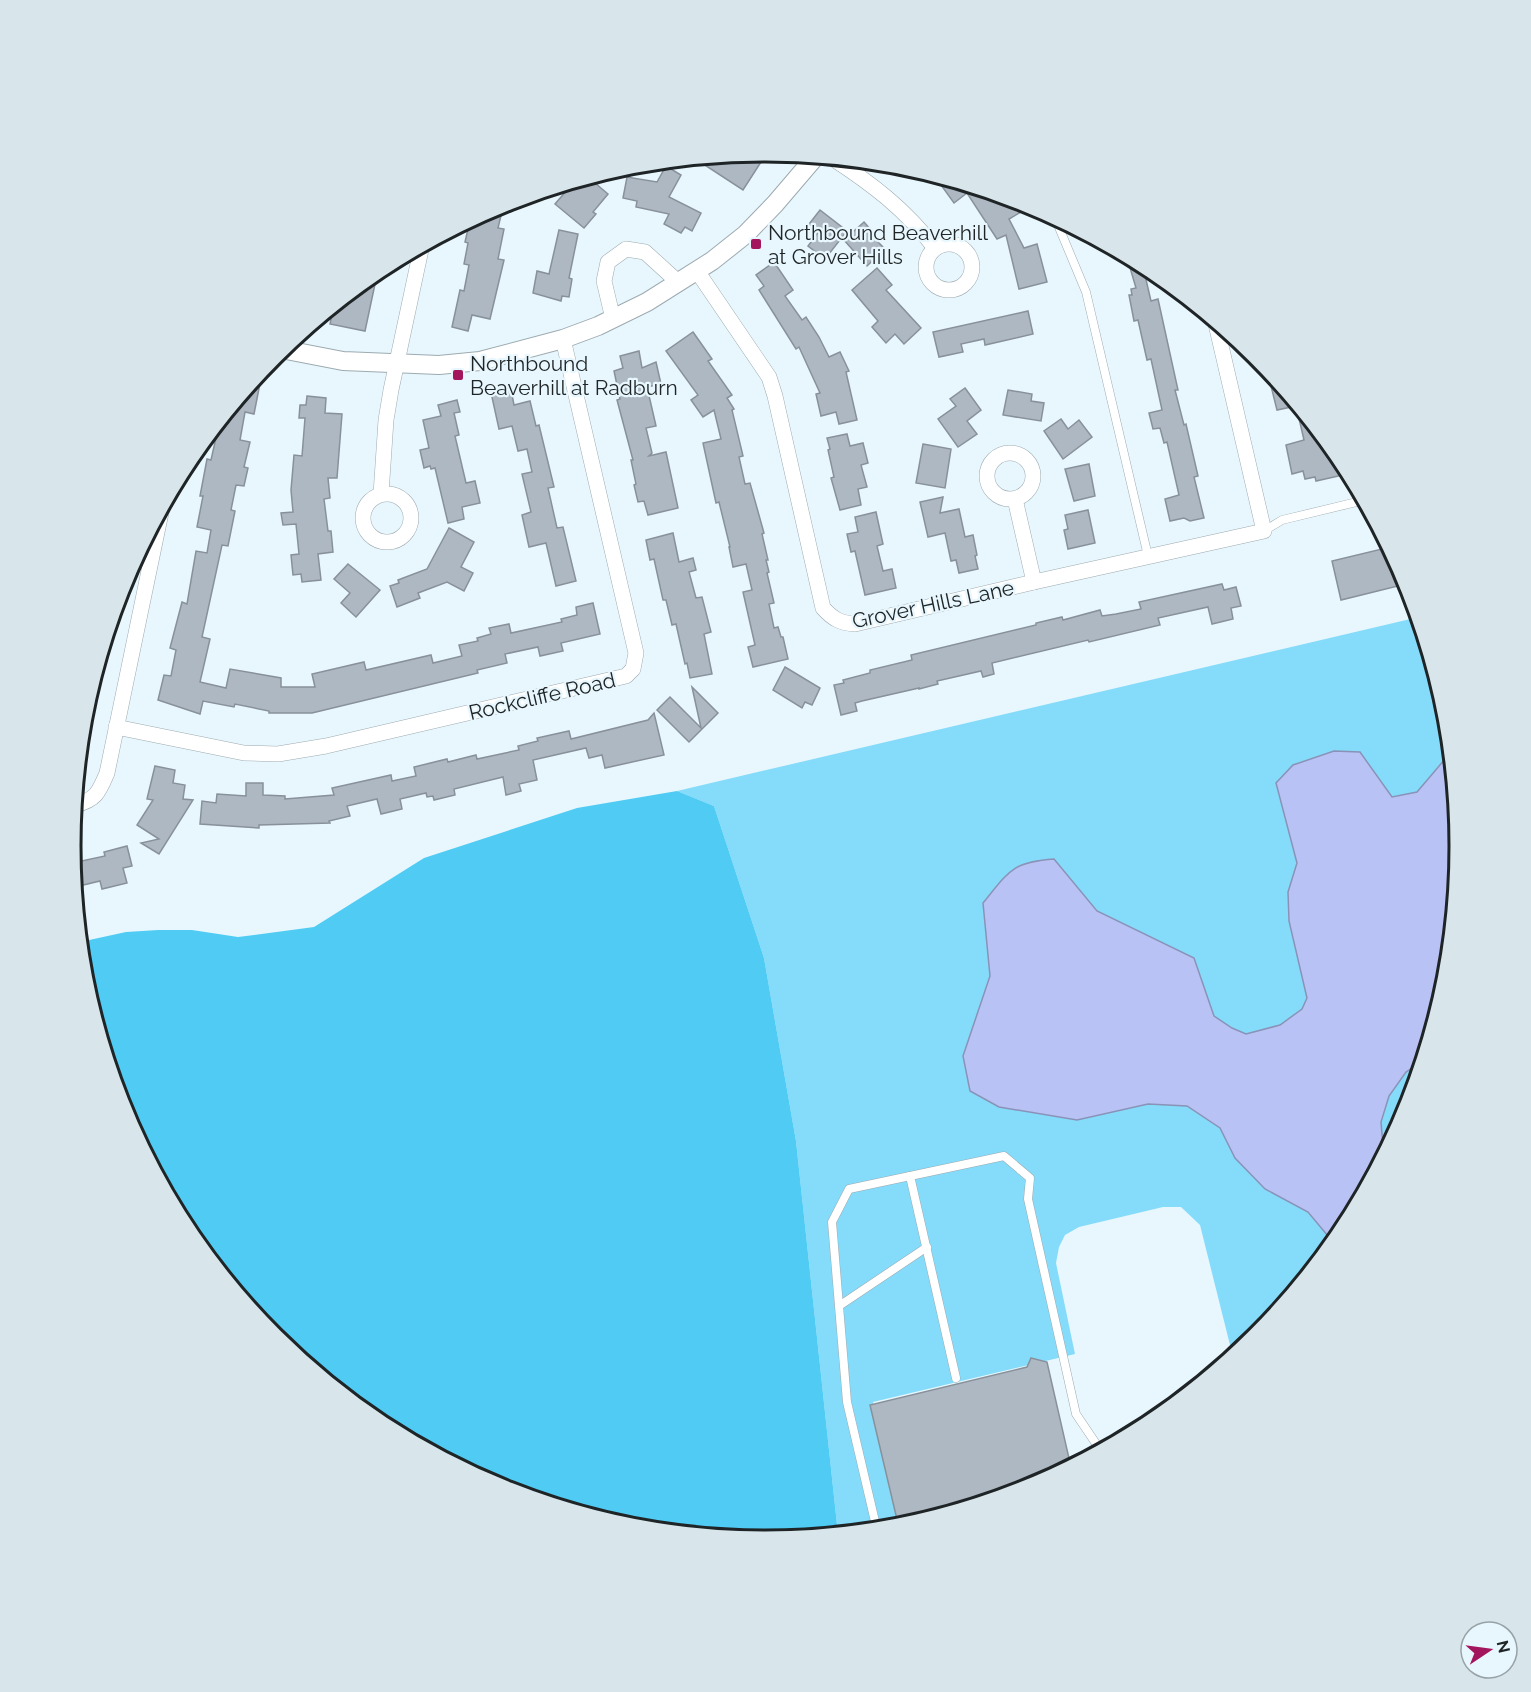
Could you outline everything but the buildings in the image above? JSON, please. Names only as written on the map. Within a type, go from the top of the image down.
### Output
[{"type":"street","points":[[293,351],[344,361],[439,365],[480,361],[563,339],[613,319],[647,302],[697,271],[746,234],[810,163]]},
{"type":"street","points":[[844,166],[897,205],[935,248]]},
{"type":"street","points":[[613,319],[604,281],[608,262],[626,249],[645,252],[678,282]]},
{"type":"street","points":[[381,495],[386,420],[420,255]]},
{"type":"street","name":"Grover Hills Lane","points":[[697,271],[769,377],[776,396],[824,608],[842,623],[855,624],[1264,531]]},
{"type":"street","points":[[1218,332],[1264,531]]},
{"type":"street","name":"Rockcliffe Road","points":[[116,727],[244,753],[278,754],[326,746],[626,676],[633,669],[636,652],[563,339]]},
{"type":"street","points":[[1015,499],[1034,582]]},
{"type":"street","points":[[82,803],[99,792],[107,773],[145,559]]},
{"type":"lane","points":[[1059,228],[1086,292],[1148,556]]},
{"type":"lane","points":[[1264,531],[1282,520],[1357,502]]},
{"type":"lane","points":[[875,1521],[847,1402],[832,1222],[849,1189],[1004,1155],[1030,1178],[1028,1199],[1076,1414],[1097,1445]]},
{"type":"lane","points":[[910,1176],[956,1378]]},
{"type":"lane","points":[[839,1306],[927,1247]]},
{"type":"shaded area","points":[[1411,619],[1427,669],[1437,712],[1449,801],[1449,891],[1437,980],[1414,1066],[1398,1108],[1358,1188],[1309,1263],[1250,1330],[1231,1348],[1200,1225],[1181,1207],[1163,1207],[1079,1227],[1065,1235],[1059,1247],[1056,1263],[1075,1354],[873,1402],[900,1517],[837,1527],[796,1141],[764,958],[714,806],[677,791]]},
{"type":"shaded area","points":[[1334,751],[1360,752],[1392,797],[1417,792],[1444,760],[1449,801],[1449,891],[1437,980],[1427,1023],[1414,1067],[1406,1072],[1389,1096],[1381,1122],[1383,1141],[1379,1149],[1328,1236],[1308,1212],[1265,1189],[1235,1158],[1220,1128],[1187,1106],[1148,1104],[1077,1120],[999,1107],[970,1091],[963,1056],[990,976],[983,903],[1013,870],[1040,860],[1054,859],[1097,911],[1194,958],[1214,1016],[1232,1028],[1246,1034],[1280,1025],[1302,1009],[1307,998],[1289,921],[1288,892],[1297,863],[1276,783],[1293,765]]},
{"type":"shaded area","points":[[677,791],[714,806],[764,958],[796,1141],[837,1527],[766,1530],[721,1529],[676,1525],[588,1507],[545,1494],[463,1460],[385,1415],[314,1361],[281,1330],[222,1263],[196,1226],[152,1149],[117,1066],[94,980],[88,940],[126,932],[158,930],[192,930],[238,937],[314,927],[424,858],[577,808]]},
{"type":"place","name":"Northbound Beaverhill at Grover Hills","points":[[756,244]]},
{"type":"place","name":"Northbound Beaverhill at Radburn","points":[[458,375]]}]
